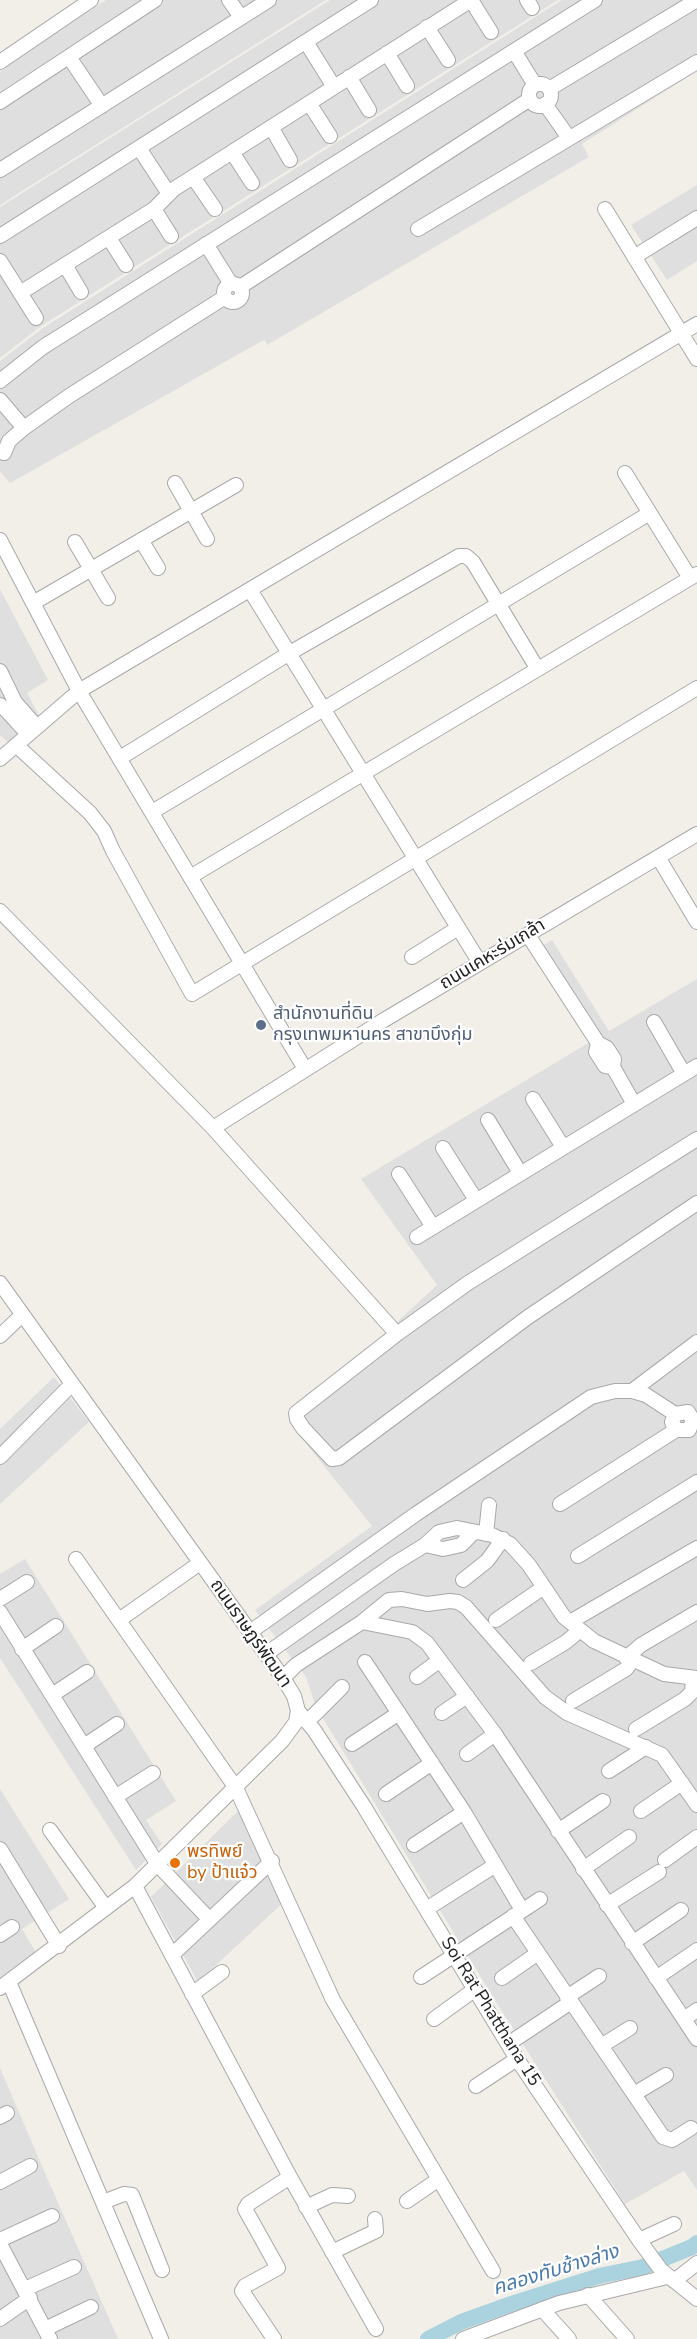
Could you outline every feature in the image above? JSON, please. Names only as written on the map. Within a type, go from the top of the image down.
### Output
[{"type":"street","points":[[0,62],[91,0]]},
{"type":"street","points":[[0,102],[155,0]]},
{"type":"street","points":[[229,0],[242,17]]},
{"type":"street","points":[[0,170],[269,0]]},
{"type":"street","points":[[0,236],[371,0]]},
{"type":"street","points":[[20,293],[154,209],[169,194],[193,177],[471,0],[491,32]]},
{"type":"street","points":[[0,381],[43,346],[595,0]]},
{"type":"street","points":[[514,51],[542,87],[550,99],[545,104],[534,104],[529,92],[542,87],[697,0]]},
{"type":"street","points":[[427,27],[448,60]]},
{"type":"street","points":[[306,42],[334,87]]},
{"type":"street","points":[[387,53],[407,86]]},
{"type":"street","points":[[69,57],[102,106]]},
{"type":"street","points":[[418,229],[697,62]]},
{"type":"street","points":[[349,77],[369,110]]},
{"type":"street","points":[[4,446],[24,428],[69,396],[225,297],[224,290],[235,286],[530,99]]},
{"type":"street","points":[[309,103],[330,136]]},
{"type":"street","points":[[545,104],[568,138]]},
{"type":"street","points":[[271,127],[290,160]]},
{"type":"street","points":[[139,148],[169,194]]},
{"type":"street","points":[[232,152],[252,183]]},
{"type":"street","points":[[193,177],[215,209]]},
{"type":"street","points":[[154,209],[171,236]]},
{"type":"street","points":[[605,209],[697,359]]},
{"type":"street","points":[[634,257],[697,218]]},
{"type":"street","points":[[109,238],[126,265]]},
{"type":"street","points":[[206,244],[235,286]]},
{"type":"street","points":[[0,261],[36,318]]},
{"type":"street","points":[[65,265],[81,292]]},
{"type":"street","points":[[0,759],[79,691],[697,324]]},
{"type":"street","points":[[0,400],[24,428]]},
{"type":"street","points":[[190,877],[694,576],[625,473]]},
{"type":"street","points":[[175,483],[207,539]]},
{"type":"street","points":[[33,603],[236,485]]},
{"type":"street","points":[[152,812],[650,513]]},
{"type":"street","points":[[0,540],[79,691],[305,1069]]},
{"type":"street","points":[[141,540],[158,568]]},
{"type":"street","points":[[75,542],[108,598]]},
{"type":"street","points":[[120,758],[288,654],[459,556],[466,556],[473,562],[537,668]]},
{"type":"street","points":[[250,590],[480,963]]},
{"type":"street","points":[[0,671],[7,706],[32,730]]},
{"type":"street","points":[[16,745],[90,813],[104,831],[112,851],[192,994],[416,861],[697,688]]},
{"type":"street","name":"ถนนเคหะร่มเกล้า","points":[[213,1128],[305,1069],[697,834]]},
{"type":"street","points":[[658,857],[697,922]]},
{"type":"street","points":[[0,911],[213,1128],[397,1334]]},
{"type":"street","points":[[412,957],[458,928]]},
{"type":"street","points":[[528,935],[598,1042],[596,1052],[605,1066],[613,1067],[634,1104]]},
{"type":"street","points":[[654,1022],[684,1074]]},
{"type":"street","points":[[417,1237],[697,1066]]},
{"type":"street","points":[[533,1099],[563,1147]]},
{"type":"street","points":[[488,1120],[520,1173]]},
{"type":"street","points":[[697,1139],[468,1283],[397,1334],[296,1413],[303,1428],[335,1460],[546,1304],[697,1203]]},
{"type":"street","points":[[443,1148],[476,1200]]},
{"type":"street","points":[[399,1174],[433,1227]]},
{"type":"street","name":"ถนนราษฏร์พัฒนา","points":[[0,1283],[283,1678],[303,1716]]},
{"type":"street","points":[[0,1336],[22,1315]]},
{"type":"street","points":[[632,1391],[697,1342]]},
{"type":"street","points":[[0,1457],[72,1384]]},
{"type":"street","points":[[250,1632],[416,1514],[580,1404],[603,1393],[632,1391],[646,1395],[675,1414],[672,1422],[690,1425]]},
{"type":"street","points":[[560,1504],[690,1425]]},
{"type":"street","points":[[578,1556],[697,1482]]},
{"type":"street","points":[[480,1534],[489,1505]]},
{"type":"street","points":[[266,1654],[394,1564],[425,1545],[439,1532],[457,1528],[503,1539],[519,1552],[574,1626],[629,1659],[664,1674],[695,1678],[692,1692],[685,1699],[636,1729]]},
{"type":"street","points":[[463,1580],[487,1561],[503,1539]]},
{"type":"street","points":[[531,1663],[566,1642],[574,1626],[697,1548]]},
{"type":"street","points":[[76,1559],[236,1788],[272,1862],[333,2000],[493,2271]]},
{"type":"street","points":[[119,1620],[200,1563]]},
{"type":"street","points":[[0,1599],[27,1582]]},
{"type":"street","points":[[496,1620],[544,1587]]},
{"type":"street","points":[[283,1678],[296,1665],[363,1622],[381,1605],[396,1598],[427,1604],[458,1602],[466,1607],[533,1685],[558,1707],[599,1728],[662,1755],[697,1805]]},
{"type":"street","points":[[0,1612],[158,1865],[209,1919]]},
{"type":"street","points":[[573,1701],[626,1669],[629,1659],[641,1645],[697,1612]]},
{"type":"street","points":[[363,1622],[417,1634],[440,1660],[495,1734],[697,2039]]},
{"type":"street","points":[[22,1649],[56,1626]]},
{"type":"street","points":[[417,1677],[440,1660]]},
{"type":"street","points":[[365,1662],[464,1812],[538,1953],[634,2094],[667,2140],[672,2140],[691,2128]]},
{"type":"street","points":[[52,1695],[87,1672]]},
{"type":"street","points":[[160,2339],[103,2202],[3,1984],[59,1946],[135,1886],[236,1788],[303,1716],[342,1687]]},
{"type":"street","points":[[442,1713],[467,1696]]},
{"type":"street","points":[[352,1744],[399,1713]]},
{"type":"street","name":"Soi Rat Phatthana 15","points":[[303,1716],[428,1908],[453,1958],[517,2059],[643,2245],[667,2275],[697,2299]]},
{"type":"street","points":[[84,1746],[117,1724]]},
{"type":"street","points":[[467,1754],[495,1734]]},
{"type":"street","points":[[609,1771],[646,1747]]},
{"type":"street","points":[[386,1794],[432,1763]]},
{"type":"street","points":[[115,1797],[153,1773]]},
{"type":"street","points":[[641,1811],[682,1784]]},
{"type":"street","points":[[558,1831],[603,1802]]},
{"type":"street","points":[[414,1845],[464,1812]]},
{"type":"street","points":[[50,1830],[106,1908]]},
{"type":"street","points":[[583,1869],[629,1837]]},
{"type":"street","points":[[607,1905],[662,1866],[697,1837]]},
{"type":"street","points":[[0,1849],[59,1946]]},
{"type":"street","points":[[172,1955],[272,1862]]},
{"type":"street","points":[[428,1908],[494,1866]]},
{"type":"street","points":[[135,1886],[290,2177],[376,2329]]},
{"type":"street","points":[[421,1977],[540,1899]]},
{"type":"street","points":[[632,1943],[681,1910]]},
{"type":"street","points":[[656,1978],[697,1950]]},
{"type":"street","points":[[502,1978],[538,1953]]},
{"type":"street","points":[[192,1994],[222,1972]]},
{"type":"street","points":[[508,2044],[599,1976]]},
{"type":"street","points":[[434,2019],[474,1990]]},
{"type":"street","points":[[684,2019],[697,2010]]},
{"type":"street","points":[[601,2046],[630,2028]]},
{"type":"street","points":[[476,2086],[517,2059]]},
{"type":"street","points":[[634,2094],[666,2075]]},
{"type":"street","points":[[0,2182],[30,2166]]},
{"type":"street","points":[[274,2339],[242,2291],[245,2286],[278,2268],[245,2209],[248,2204],[290,2177]]},
{"type":"street","points":[[407,2201],[439,2179]]},
{"type":"street","points":[[103,2202],[123,2194],[132,2195],[162,2270]]},
{"type":"street","points":[[306,2206],[332,2195],[348,2196]]},
{"type":"street","points":[[52,2216],[1,2247],[47,2334],[92,2307]]},
{"type":"street","points":[[332,2252],[376,2231],[375,2219]]},
{"type":"street","points":[[643,2245],[674,2224]]},
{"type":"street","points":[[463,2339],[543,2309],[667,2275],[697,2263]]},
{"type":"street","points":[[0,2319],[27,2294],[74,2267]]},
{"type":"street","points":[[588,2295],[627,2339]]},
{"type":"street","points":[[543,2309],[569,2339]]},
{"type":"shaded area","points":[[106,0],[326,0],[0,205],[0,72],[36,44]]},
{"type":"shaded area","points":[[330,0],[558,0],[41,326],[0,358],[0,207]]},
{"type":"shaded area","points":[[562,0],[697,0],[697,71],[582,144],[589,157],[267,345],[265,340],[262,341],[10,483],[0,471],[0,361],[43,328]]},
{"type":"shaded area","points":[[697,185],[697,261],[667,280],[631,225]]},
{"type":"shaded area","points":[[0,589],[48,680],[27,693],[39,715],[8,742],[0,735]]},
{"type":"shaded area","points":[[552,940],[609,1031],[697,979],[697,2190],[684,2171],[625,2204],[496,2002],[316,1707],[306,1677],[255,1610],[372,1526],[289,1422],[437,1285],[361,1179],[590,1042],[536,950]]},
{"type":"shaded area","points":[[54,1377],[89,1422],[0,1504],[0,1429]]},
{"type":"shaded area","points":[[25,1559],[176,1801],[146,1820],[162,1844],[136,1870],[0,1658],[0,1574]]},
{"type":"shaded area","points":[[0,1789],[69,1899],[22,1929],[37,1954],[0,1980]]},
{"type":"shaded area","points":[[244,1805],[288,1898],[198,1982],[151,1897]]},
{"type":"shaded area","points":[[0,2068],[45,2173],[118,2339],[0,2339]]},
{"type":"waterway","name":"คลองทับช้างล่าง","points":[[428,2339],[461,2322],[511,2304],[599,2276],[643,2267],[697,2243]]},
{"type":"place","name":"สำนักงานที่ดิน กรุงเทพมหานคร สาขาบึงกุ่ม","points":[[261,1025]]},
{"type":"place","name":"พรทิพย์ by ป้าแจ๋ว","points":[[175,1863]]}]
